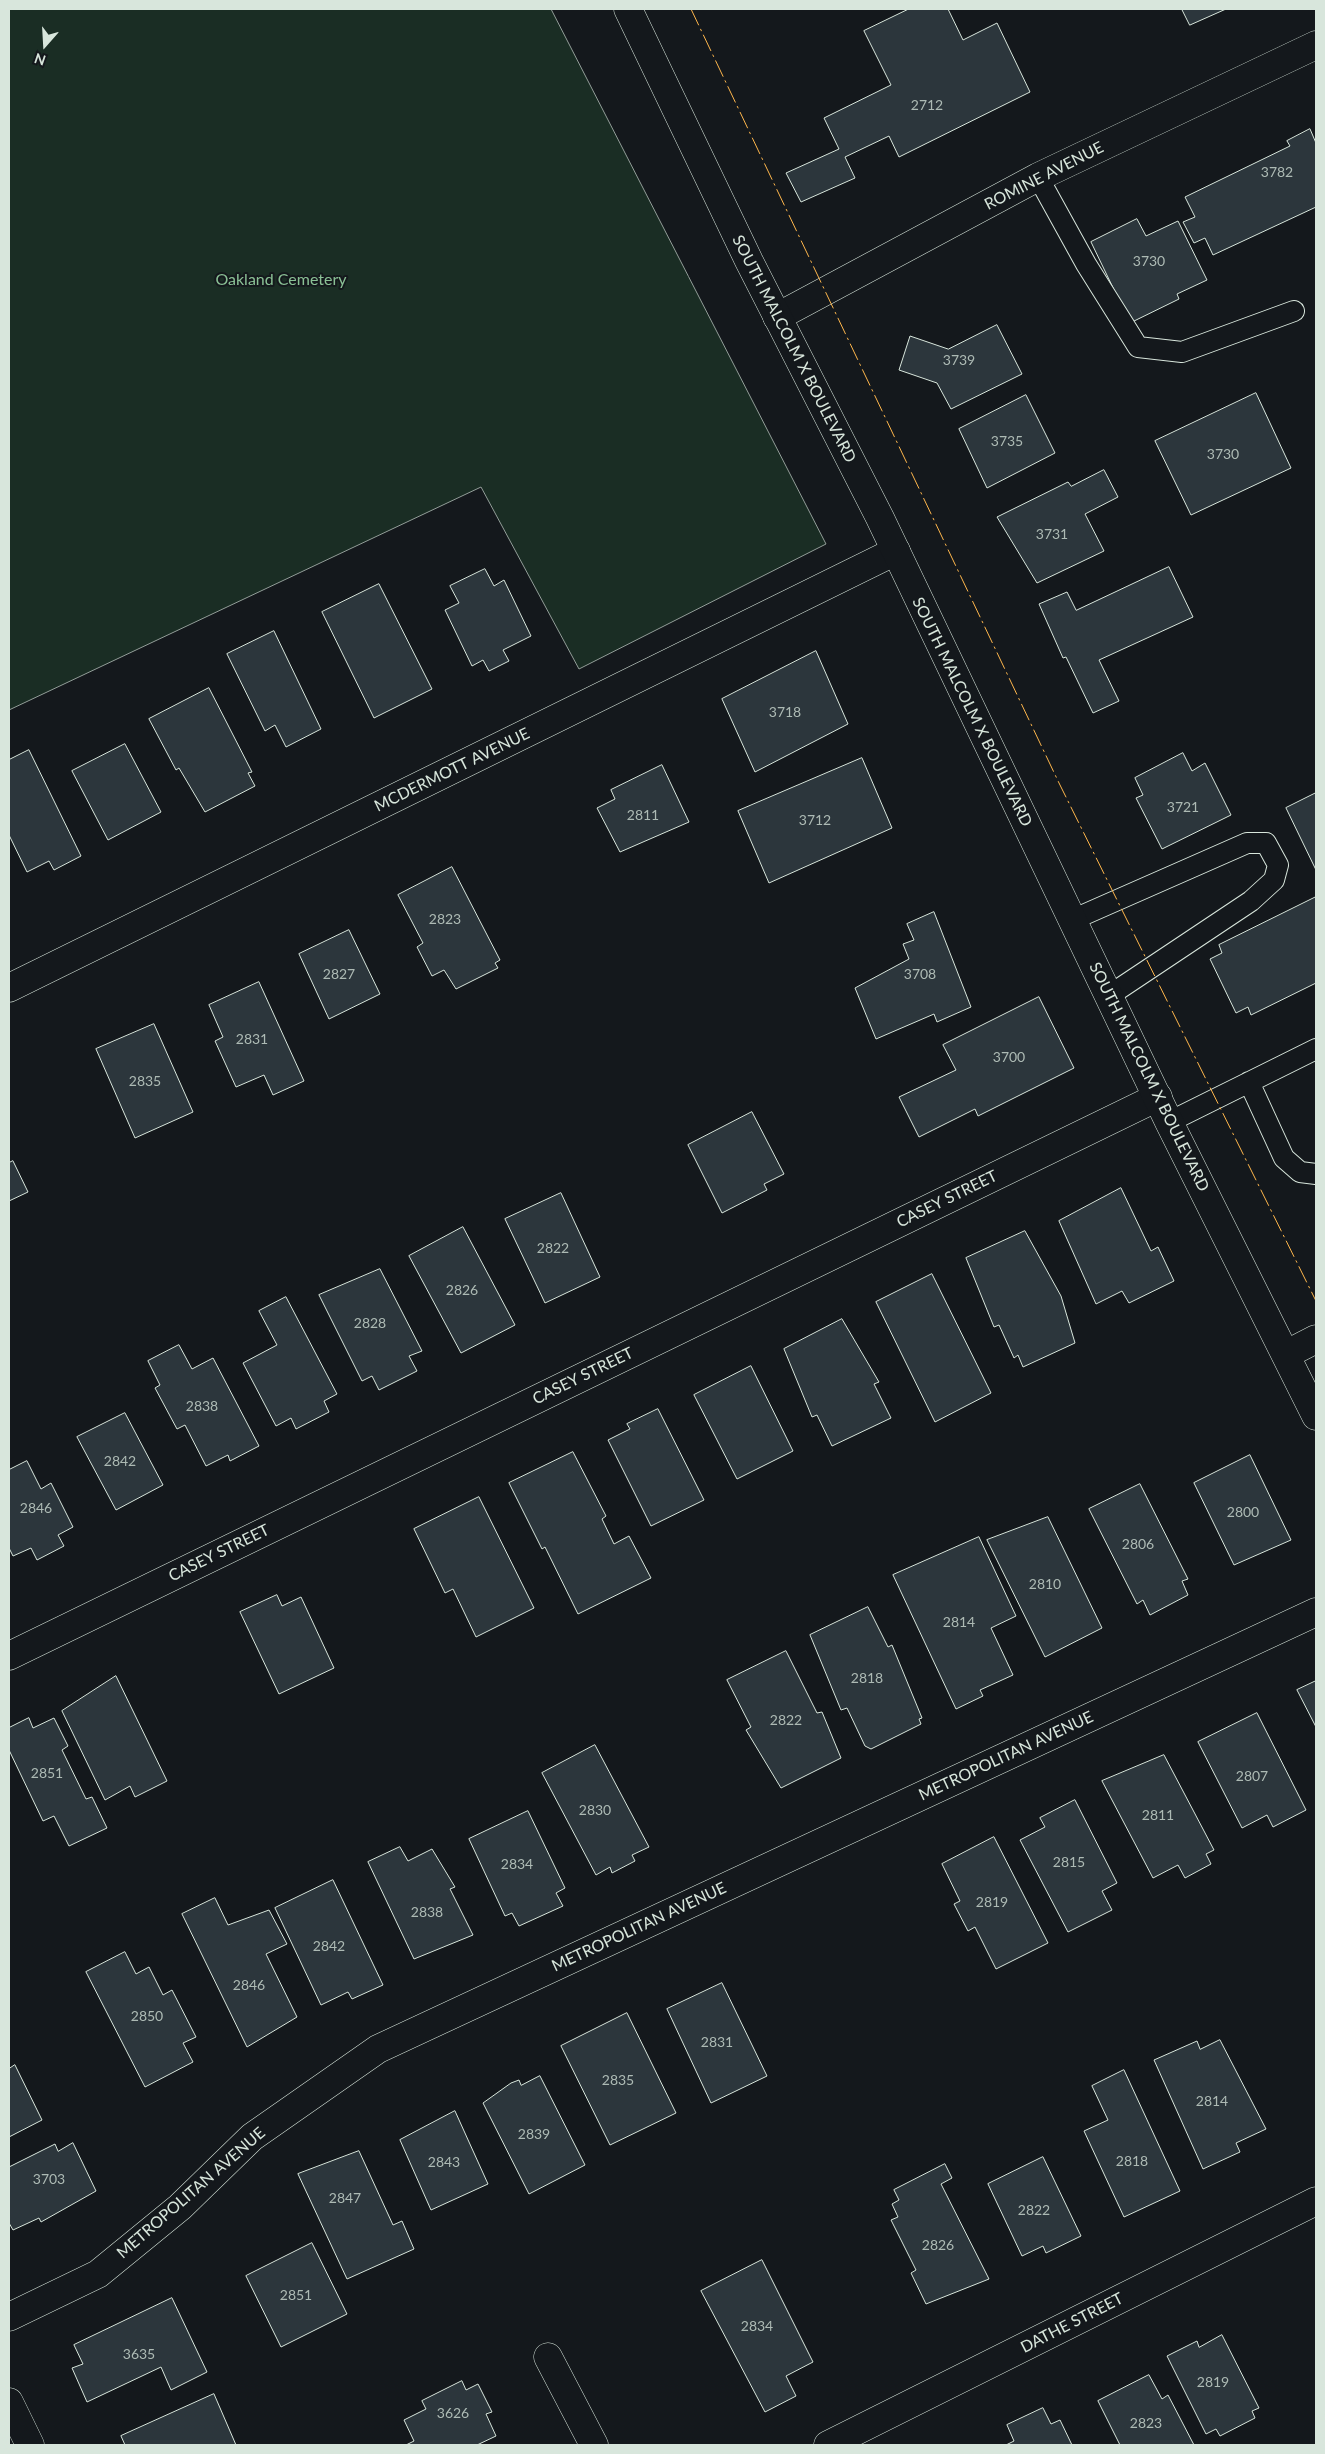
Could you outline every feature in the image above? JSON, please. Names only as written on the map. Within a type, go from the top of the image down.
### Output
[{"type":"street","name":"SOUTH MALCOLM X BOULEVARD","points":[[628,9],[777,317],[896,552],[1169,1122],[1287,1354],[1316,1416]]},
{"type":"street","name":"ROMINE AVENUE","points":[[777,317],[1038,177],[1316,45]]},
{"type":"street","name":"MCDERMOTT AVENUE","points":[[9,988],[896,552]]},
{"type":"street","name":"CASEY STREET","points":[[9,1656],[1158,1096]]},
{"type":"street","points":[[1287,1354],[1316,1339]]},
{"type":"street","name":"METROPOLITAN AVENUE","points":[[9,2317],[98,2274],[180,2207],[252,2137],[378,2049],[1316,1612]]},
{"type":"street","name":"DATHE STREET","points":[[828,2445],[1316,2201]]},
{"type":"street","points":[[548,2357],[594,2445]]},
{"type":"street","points":[[9,2402],[30,2445]]},
{"type":"lane","points":[[1038,177],[1086,264],[1138,347],[1182,352],[1294,310]]},
{"type":"lane","points":[[1072,920],[1247,843],[1266,843],[1278,864],[1274,880],[1251,902],[1110,996]]},
{"type":"lane","points":[[1169,1122],[1316,1049]]},
{"type":"lane","points":[[1249,1082],[1284,1158],[1300,1172],[1316,1174]]},
{"type":"green space","name":"Oakland Cemetery","points":[[9,9],[551,9],[826,544],[579,669],[481,487],[9,710]]},
{"type":"building","points":[[909,9],[948,9],[963,40],[997,23],[1030,92],[899,157],[889,136],[845,157],[855,178],[801,202],[786,173],[839,149],[824,118],[891,85],[864,31]]},
{"type":"building","points":[[1182,9],[1226,9],[1190,25]]},
{"type":"building","points":[[1310,129],[1316,143],[1316,207],[1213,255],[1205,238],[1194,243],[1183,222],[1195,217],[1185,197],[1290,146],[1287,141]]},
{"type":"building","points":[[1137,219],[1146,236],[1178,221],[1207,280],[1177,294],[1179,299],[1130,323],[1091,242]]},
{"type":"building","points":[[997,325],[1022,374],[951,409],[937,383],[899,370],[910,336],[948,349]]},
{"type":"building","points":[[1256,393],[1291,468],[1191,515],[1155,441]]},
{"type":"building","points":[[1026,395],[1055,453],[987,488],[959,429]]},
{"type":"building","points":[[1104,470],[1118,497],[1085,514],[1104,551],[1037,583],[997,517],[1068,482],[1071,486]]},
{"type":"building","points":[[1169,567],[1193,617],[1099,660],[1119,701],[1093,713],[1066,657],[1063,658],[1039,604],[1067,592],[1076,610]]},
{"type":"building","points":[[485,569],[494,586],[504,580],[531,636],[503,650],[509,661],[489,671],[483,660],[472,666],[445,610],[459,603],[450,586]]},
{"type":"building","points":[[379,584],[432,689],[374,718],[322,612]]},
{"type":"building","points":[[274,631],[321,729],[286,747],[275,725],[265,731],[227,654]]},
{"type":"building","points":[[816,651],[848,724],[755,772],[722,699]]},
{"type":"building","points":[[209,688],[252,772],[248,773],[255,786],[205,812],[179,768],[176,770],[149,719]]},
{"type":"building","points":[[125,744],[161,812],[108,840],[72,771]]},
{"type":"building","points":[[29,750],[81,856],[54,870],[49,861],[27,872],[9,835],[9,760]]},
{"type":"building","points":[[1183,753],[1192,771],[1205,763],[1231,815],[1162,849],[1136,798],[1143,795],[1135,778]]},
{"type":"building","points":[[862,758],[892,828],[769,883],[738,811]]},
{"type":"building","points":[[662,765],[689,822],[620,852],[597,808],[615,799],[611,790]]},
{"type":"building","points":[[1316,793],[1316,870],[1286,808]]},
{"type":"building","points":[[452,867],[500,960],[495,963],[498,968],[456,989],[444,970],[432,976],[417,947],[423,943],[398,895]]},
{"type":"building","points":[[1316,897],[1316,983],[1251,1015],[1248,1007],[1236,1013],[1210,959],[1222,953],[1219,945]]},
{"type":"building","points":[[934,912],[971,1007],[937,1022],[934,1014],[876,1039],[855,988],[909,959],[903,944],[914,940],[907,924]]},
{"type":"building","points":[[349,930],[380,994],[329,1019],[299,954]]},
{"type":"building","points":[[259,982],[304,1081],[273,1095],[264,1075],[236,1087],[215,1041],[223,1037],[209,1005]]},
{"type":"building","points":[[1039,997],[1074,1068],[978,1116],[975,1109],[919,1137],[899,1097],[956,1070],[943,1045]]},
{"type":"building","points":[[154,1024],[193,1112],[135,1138],[96,1049]]},
{"type":"building","points":[[752,1112],[784,1174],[764,1184],[767,1190],[722,1213],[688,1145]]},
{"type":"building","points":[[13,1161],[28,1192],[9,1201],[9,1163]]},
{"type":"building","points":[[1121,1188],[1151,1251],[1158,1247],[1174,1281],[1129,1303],[1122,1291],[1096,1304],[1059,1221]]},
{"type":"building","points":[[561,1193],[600,1277],[545,1303],[505,1219]]},
{"type":"building","points":[[463,1227],[515,1325],[461,1353],[409,1256]]},
{"type":"building","points":[[1025,1231],[1061,1296],[1075,1343],[1023,1367],[1018,1355],[1014,1358],[999,1325],[994,1327],[966,1258]]},
{"type":"building","points":[[380,1269],[422,1351],[409,1356],[417,1371],[379,1390],[372,1376],[362,1381],[319,1295]]},
{"type":"building","points":[[932,1274],[991,1393],[935,1422],[876,1302]]},
{"type":"building","points":[[286,1297],[337,1394],[324,1401],[329,1412],[296,1429],[291,1418],[276,1426],[243,1363],[277,1345],[259,1311]]},
{"type":"building","points":[[842,1319],[879,1382],[874,1384],[891,1418],[832,1446],[817,1415],[812,1417],[784,1349]]},
{"type":"building","points":[[179,1345],[192,1369],[213,1358],[259,1446],[230,1461],[228,1455],[206,1466],[185,1425],[177,1429],[155,1388],[160,1385],[148,1361]]},
{"type":"building","points":[[751,1366],[793,1451],[737,1479],[694,1395]]},
{"type":"building","points":[[658,1409],[704,1500],[651,1526],[608,1440],[630,1429],[627,1424]]},
{"type":"building","points":[[125,1413],[163,1485],[116,1510],[77,1437]]},
{"type":"building","points":[[573,1452],[606,1516],[602,1519],[614,1544],[629,1536],[651,1578],[578,1614],[545,1547],[542,1549],[509,1483]]},
{"type":"building","points":[[1250,1455],[1291,1540],[1234,1565],[1194,1483]]},
{"type":"building","points":[[27,1461],[41,1489],[51,1483],[73,1527],[58,1535],[64,1546],[37,1560],[31,1548],[13,1556],[9,1548],[9,1470]]},
{"type":"building","points":[[1140,1484],[1188,1579],[1182,1581],[1188,1595],[1150,1615],[1143,1600],[1137,1604],[1089,1509]]},
{"type":"building","points":[[479,1497],[534,1608],[476,1637],[453,1589],[445,1593],[414,1529]]},
{"type":"building","points":[[1048,1517],[1102,1628],[1045,1657],[987,1540]]},
{"type":"building","points":[[979,1537],[1016,1616],[991,1628],[1013,1675],[980,1690],[983,1696],[956,1709],[893,1575]]},
{"type":"building","points":[[277,1595],[282,1606],[301,1597],[334,1668],[279,1694],[240,1612]]},
{"type":"building","points":[[868,1607],[888,1647],[892,1645],[922,1718],[919,1719],[921,1724],[871,1749],[865,1746],[847,1708],[841,1710],[810,1635]]},
{"type":"building","points":[[786,1651],[817,1713],[822,1712],[841,1758],[781,1788],[746,1730],[751,1727],[727,1680]]},
{"type":"building","points":[[116,1676],[167,1781],[135,1797],[130,1786],[105,1800],[62,1711]]},
{"type":"building","points":[[1316,1681],[1316,1727],[1297,1690]]},
{"type":"building","points":[[1257,1713],[1306,1810],[1273,1827],[1267,1815],[1242,1828],[1198,1742]]},
{"type":"building","points":[[29,1718],[33,1728],[54,1718],[68,1746],[62,1750],[86,1799],[92,1797],[107,1828],[69,1846],[54,1816],[43,1821],[9,1750],[9,1728]]},
{"type":"building","points":[[595,1745],[649,1847],[632,1855],[635,1861],[612,1873],[610,1867],[596,1875],[542,1773]]},
{"type":"building","points":[[1164,1755],[1214,1850],[1206,1854],[1211,1864],[1185,1878],[1178,1865],[1153,1878],[1102,1781]]},
{"type":"building","points":[[1075,1800],[1117,1883],[1102,1891],[1112,1910],[1068,1932],[1020,1840],[1045,1827],[1040,1818]]},
{"type":"building","points":[[528,1811],[565,1888],[556,1893],[563,1906],[519,1926],[512,1913],[505,1916],[469,1839]]},
{"type":"building","points":[[994,1837],[1048,1943],[996,1969],[975,1927],[968,1931],[954,1904],[960,1901],[942,1864]]},
{"type":"building","points":[[400,1847],[408,1861],[432,1849],[455,1887],[450,1889],[473,1935],[414,1959],[368,1862]]},
{"type":"building","points":[[333,1880],[383,1985],[352,1999],[348,1992],[321,2005],[275,1908]]},
{"type":"building","points":[[215,1898],[228,1925],[269,1910],[287,1944],[266,1954],[297,2017],[247,2047],[182,1914]]},
{"type":"building","points":[[125,1952],[136,1974],[149,1967],[163,1995],[172,1990],[196,2037],[183,2043],[193,2062],[145,2087],[86,1972]]},
{"type":"building","points":[[722,1983],[767,2076],[711,2103],[667,2009]]},
{"type":"building","points":[[627,2013],[676,2113],[610,2145],[561,2046]]},
{"type":"building","points":[[1220,2040],[1266,2129],[1236,2143],[1240,2152],[1203,2169],[1154,2060],[1197,2041],[1200,2049]]},
{"type":"building","points":[[15,2065],[42,2120],[9,2137],[9,2069]]},
{"type":"building","points":[[1124,2070],[1180,2191],[1124,2217],[1084,2131],[1108,2120],[1092,2086]]},
{"type":"building","points":[[540,2076],[585,2165],[529,2194],[483,2103],[511,2083],[519,2080],[521,2085]]},
{"type":"building","points":[[455,2111],[488,2184],[431,2210],[400,2140]]},
{"type":"building","points":[[73,2143],[96,2191],[41,2222],[39,2218],[13,2230],[9,2223],[9,2167],[55,2144],[58,2151]]},
{"type":"building","points":[[359,2151],[393,2225],[402,2221],[414,2249],[347,2279],[298,2174]]},
{"type":"building","points":[[1043,2157],[1081,2236],[1046,2253],[1043,2246],[1022,2256],[988,2184]]},
{"type":"building","points":[[945,2164],[952,2178],[941,2184],[989,2279],[926,2304],[911,2273],[916,2270],[891,2220],[898,2217],[892,2204],[899,2200],[894,2190]]},
{"type":"building","points":[[312,2243],[347,2314],[281,2347],[246,2276]]},
{"type":"building","points":[[762,2260],[813,2362],[786,2376],[796,2396],[765,2412],[701,2291]]},
{"type":"building","points":[[172,2298],[207,2372],[171,2390],[161,2367],[87,2402],[72,2368],[83,2364],[74,2345]]},
{"type":"building","points":[[1222,2335],[1259,2408],[1252,2411],[1255,2418],[1220,2436],[1216,2429],[1206,2434],[1167,2356],[1197,2341],[1199,2347]]},
{"type":"building","points":[[1149,2375],[1162,2399],[1168,2395],[1194,2445],[1120,2445],[1098,2401]]},
{"type":"building","points":[[462,2381],[466,2390],[478,2384],[492,2412],[486,2414],[496,2436],[477,2445],[406,2445],[414,2441],[404,2420],[426,2409],[422,2401]]},
{"type":"building","points":[[214,2394],[236,2445],[125,2445],[121,2436]]},
{"type":"building","points":[[1043,2408],[1051,2424],[1060,2420],[1072,2445],[1006,2445],[1014,2441],[1007,2425]]},
{"type":"power","points":[[691,9],[1059,783],[1316,1301]]}]
